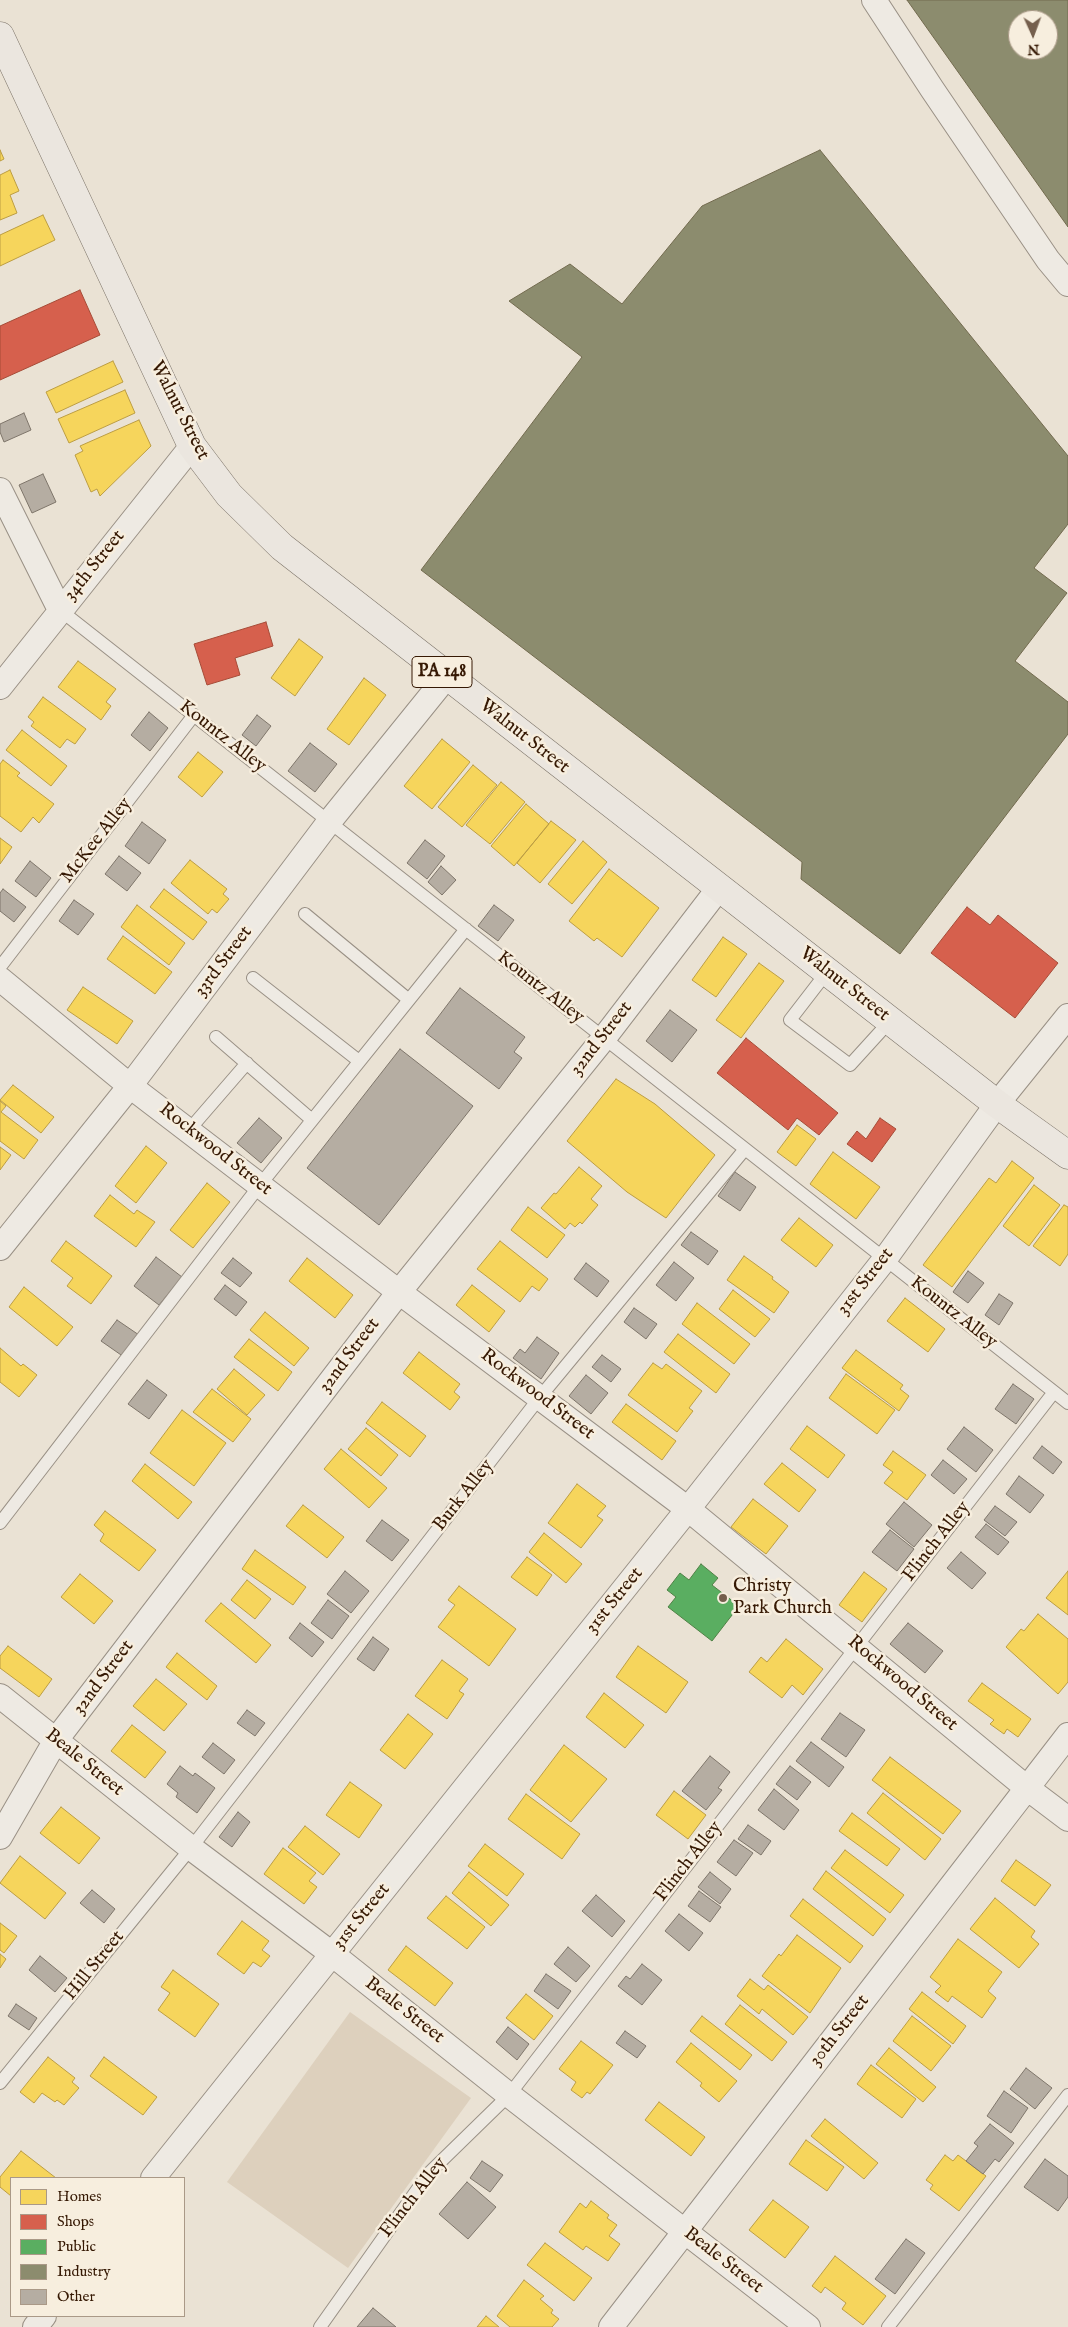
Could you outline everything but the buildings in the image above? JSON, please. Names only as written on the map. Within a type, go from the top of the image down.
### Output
[{"type":"main road","name":"Walnut Street","points":[[2,46],[192,446],[229,495],[282,547],[997,1104],[1068,1155]]},
{"type":"street","points":[[874,0],[1048,260],[1068,284]]},
{"type":"street","name":"34th Street","points":[[0,687],[192,446]]},
{"type":"street","points":[[0,490],[60,610]]},
{"type":"street","name":"33rd Street","points":[[0,1248],[130,1086],[329,822],[448,676]]},
{"type":"street","name":"32nd Street","points":[[0,1837],[56,1740],[399,1292],[604,1038],[719,888]]},
{"type":"street","name":"Rockwood Street","points":[[0,979],[130,1086],[399,1292],[688,1509],[1027,1788],[1068,1819]]},
{"type":"street","name":"31st Street","points":[[155,2177],[688,1509],[884,1259],[997,1104],[1068,1016]]},
{"type":"street","name":"Beale Street","points":[[0,1696],[191,1848],[332,1954],[509,2095],[808,2327]]},
{"type":"street","name":"30th Street","points":[[611,2327],[1068,1735]]},
{"type":"street","points":[[35,2327],[43,2317]]},
{"type":"lane","name":"Kountz Alley","points":[[60,610],[1068,1403]]},
{"type":"lane","name":"McKee Alley","points":[[0,967],[194,715]]},
{"type":"lane","points":[[304,914],[409,1000]]},
{"type":"lane","points":[[0,1523],[260,1185],[466,929]]},
{"type":"lane","points":[[827,972],[790,1020],[850,1065],[890,1021]]},
{"type":"lane","points":[[253,978],[359,1061]]},
{"type":"lane","points":[[216,1037],[312,1120]]},
{"type":"lane","points":[[189,1130],[247,1063]]},
{"type":"lane","name":"Burk Alley","points":[[191,1848],[540,1397],[745,1149]]},
{"type":"lane","name":"Flinch Alley","points":[[320,2327],[429,2173],[509,2095],[855,1646],[1054,1392]]},
{"type":"lane","name":"Hill Street","points":[[0,2083],[191,1848]]},
{"type":"lane","points":[[888,2327],[1068,2095]]},
{"type":"shaded area","points":[[350,2012],[471,2098],[348,2268],[227,2182]]},
{"type":"place","name":"Christy Park Church","points":[[723,1598]]}]
